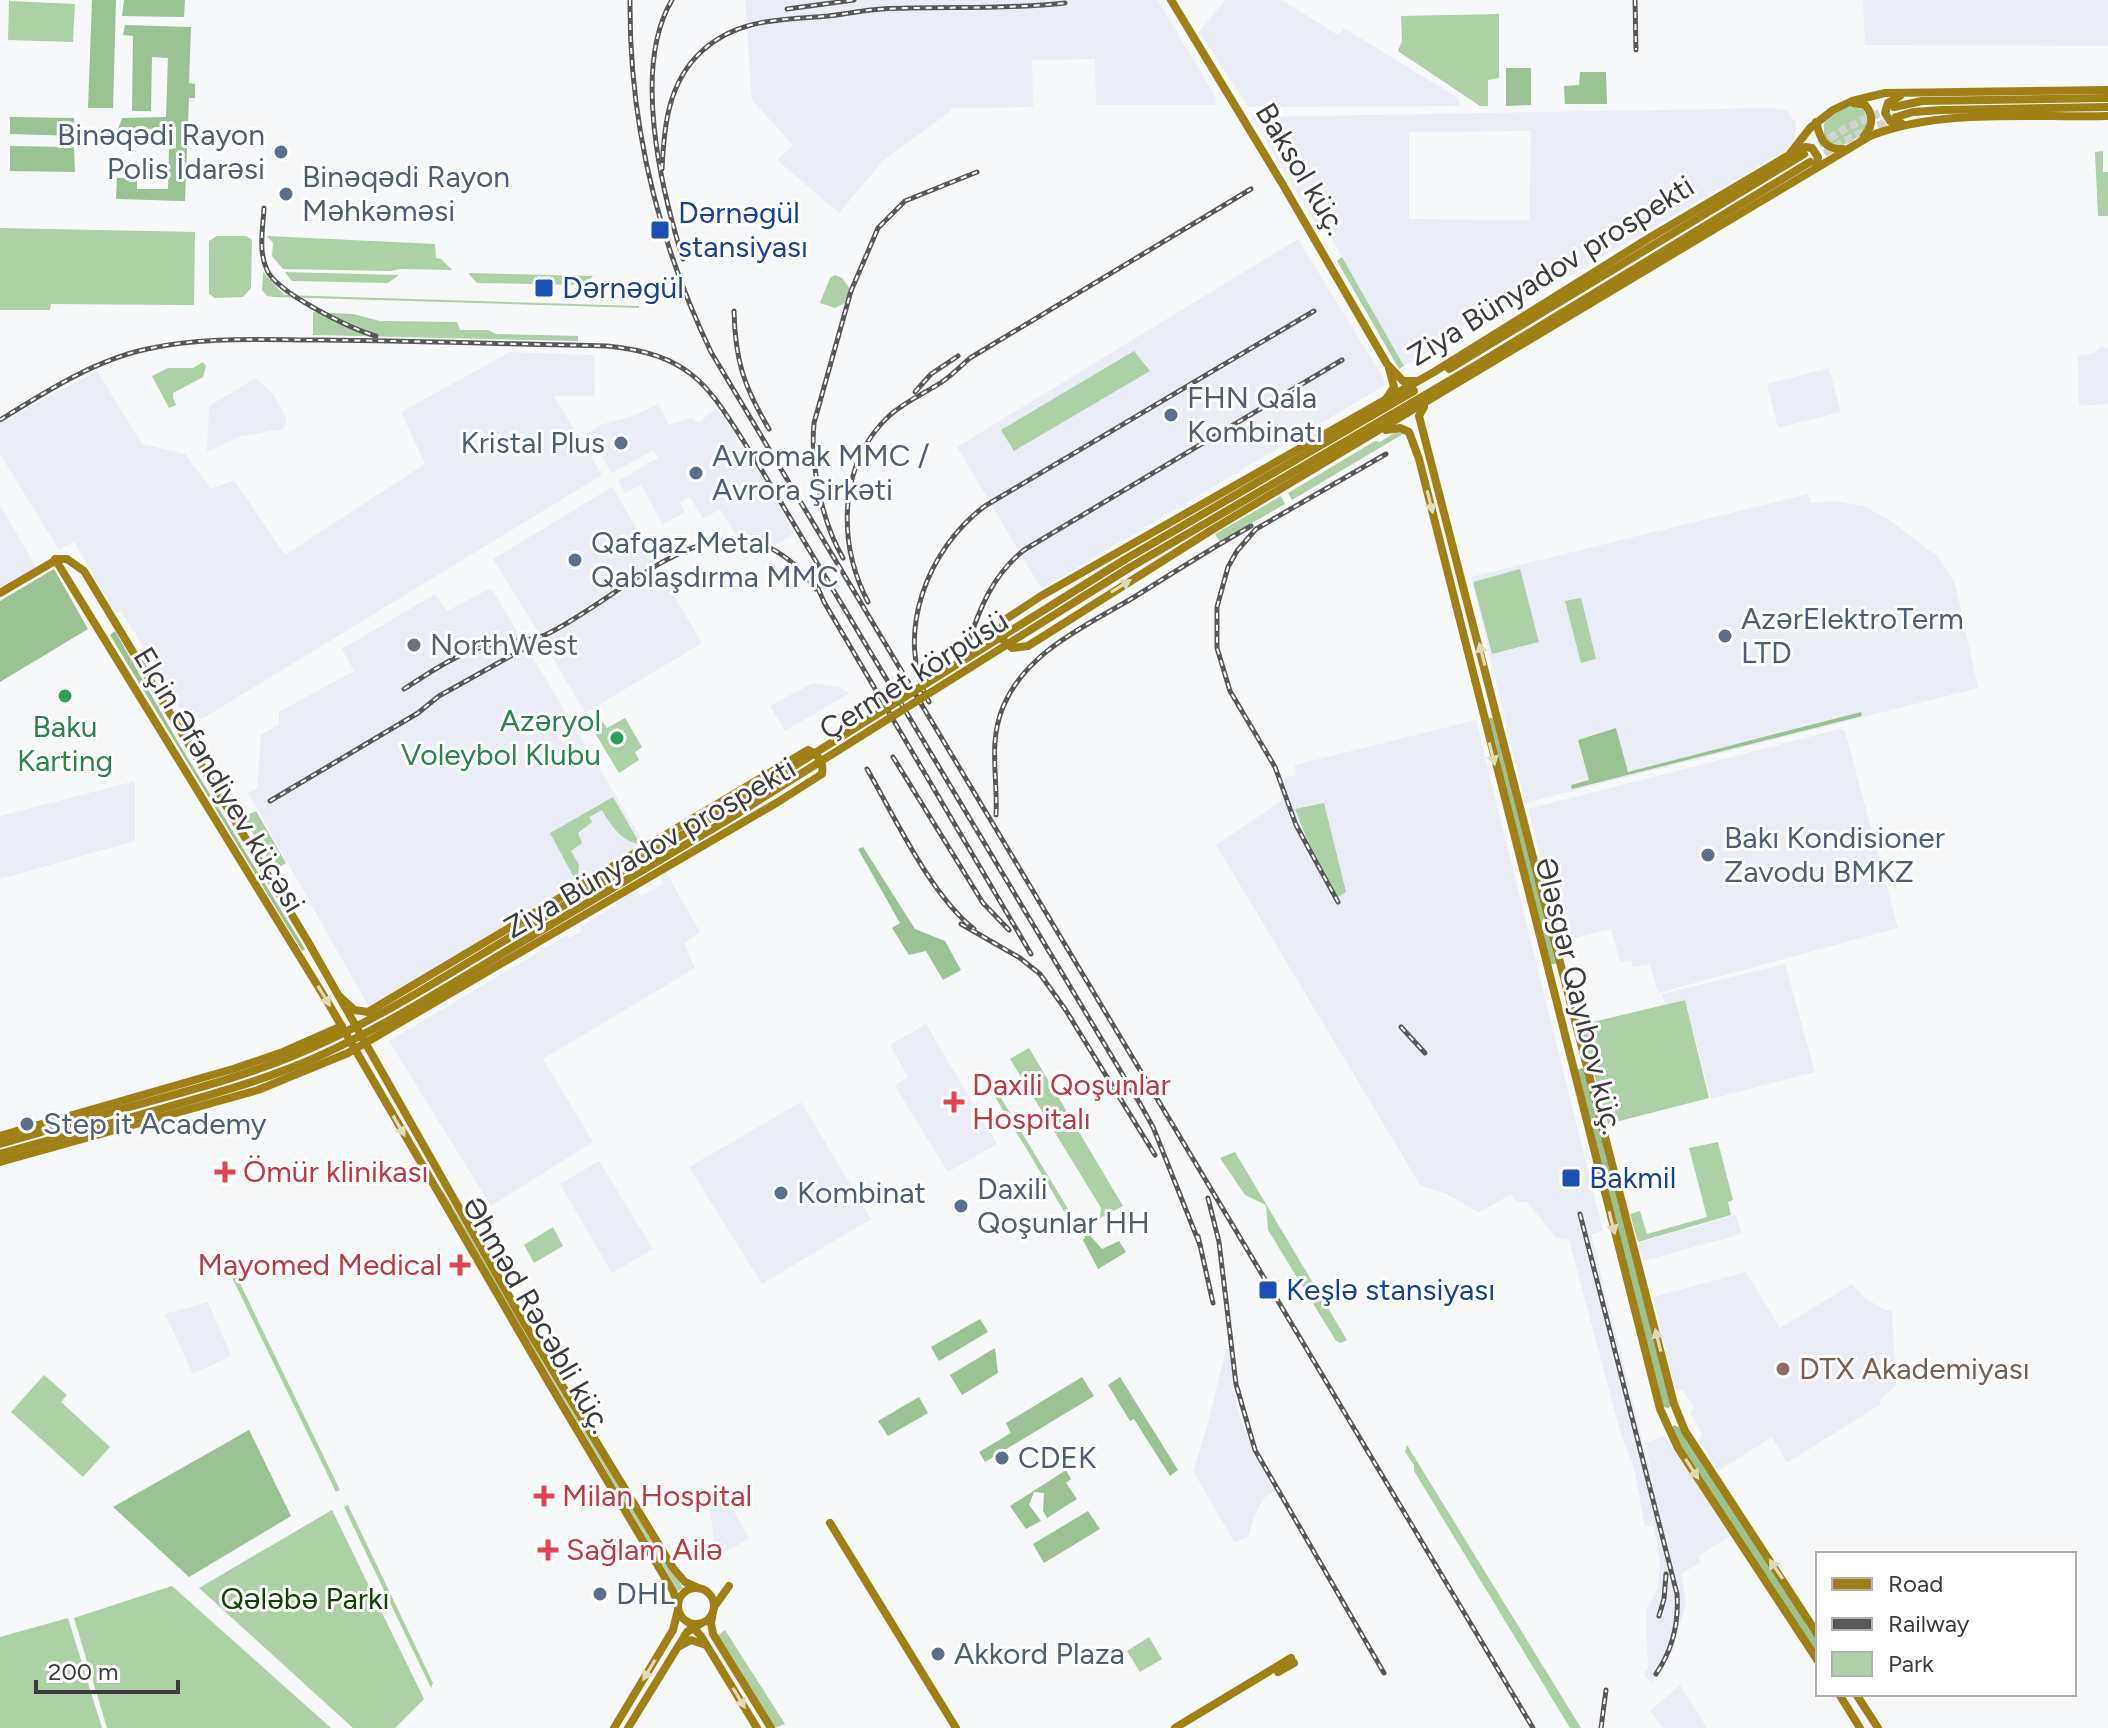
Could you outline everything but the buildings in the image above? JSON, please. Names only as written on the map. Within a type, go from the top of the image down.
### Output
[{"type":"main road","name":"Baksol küç.","points":[[1171,0],[1387,364]]},
{"type":"main road","name":"Ziya Bünyadov prospekti","points":[[2108,90],[1912,92],[1870,95],[1844,104],[1816,122],[1789,155],[1382,403],[1041,596],[1006,619],[1001,629],[1002,639],[1012,648],[1023,648],[1056,629],[1210,531],[1870,136],[1906,123],[1938,118],[2108,116]]},
{"type":"main road","points":[[1906,123],[1890,121],[1885,109],[1890,100],[1912,92]]},
{"type":"main road","points":[[1894,107],[1939,100],[2108,98]]},
{"type":"main road","points":[[1816,122],[1821,139],[1827,145],[1835,149],[1850,146],[1869,130],[1871,114],[1862,104],[1844,104]]},
{"type":"main road","points":[[1896,117],[1924,111],[2108,107]]},
{"type":"main road","points":[[1789,155],[1805,147],[1815,151],[1818,163],[1809,172]]},
{"type":"main road","name":"Ziya Bünyadov prospekti","points":[[1126,564],[1201,515],[1572,300],[1807,158]]},
{"type":"main road","points":[[1520,319],[1572,300]]},
{"type":"main road","points":[[1546,330],[1572,300]]},
{"type":"main road","name":"Ziya Bünyadov prospekti","points":[[1126,564],[1277,482],[1473,367],[1572,300]]},
{"type":"main road","points":[[1473,367],[1533,338]]},
{"type":"main road","points":[[1387,364],[1406,382],[1414,382],[1434,372]]},
{"type":"main road","points":[[1382,403],[1394,387],[1387,364]]},
{"type":"main road","name":"Ələsgər Qayıbov küç.","points":[[1447,390],[1420,413],[1681,1424],[1816,1632]]},
{"type":"main road","points":[[1201,515],[1269,467],[1368,418]]},
{"type":"main road","name":"Ələsgər Qayıbov küç.","points":[[1378,433],[1395,428],[1406,430],[1413,439],[1419,459],[1660,1409],[1669,1432],[1816,1658]]},
{"type":"main road","points":[[1419,459],[1432,456]]},
{"type":"main road","points":[[1126,564],[1210,531],[1277,482]]},
{"type":"main road","points":[[0,593],[51,562],[67,559],[75,563]]},
{"type":"main road","name":"Elçin Əfəndiyev küçəsi","points":[[51,562],[70,581],[355,1050]]},
{"type":"main road","points":[[70,581],[66,568],[68,564],[75,563]]},
{"type":"main road","name":"Elçin Əfəndiyev küçəsi","points":[[75,563],[84,571],[307,940],[365,1044]]},
{"type":"main road","name":"Çermet körpüsü","points":[[722,818],[1126,564]]},
{"type":"main road","points":[[1451,586],[1462,575]]},
{"type":"main road","points":[[105,639],[108,627],[113,626],[120,631]]},
{"type":"main road","points":[[1482,713],[1497,710]]},
{"type":"main road","name":"Ziya Bünyadov prospekti","points":[[17,1157],[240,1095],[302,1074],[355,1050],[822,774],[820,758],[808,750],[368,1012],[351,1009],[339,996]]},
{"type":"main road","name":"Ziya Bünyadov prospekti","points":[[0,1158],[99,1121],[255,1081],[313,1058],[376,1027],[566,917],[722,818]]},
{"type":"main road","points":[[640,851],[694,835]]},
{"type":"main road","points":[[669,865],[694,835]]},
{"type":"main road","name":"Ziya Bünyadov prospekti","points":[[120,1115],[310,1049],[371,1019],[561,907],[694,835]]},
{"type":"main road","points":[[561,907],[585,885]]},
{"type":"main road","points":[[566,917],[625,890]]},
{"type":"main road","points":[[297,952],[304,956],[308,954],[310,947],[307,940]]},
{"type":"main road","points":[[1548,971],[1563,968]]},
{"type":"main road","points":[[402,993],[396,1002],[398,1012],[404,1016],[417,1014]]},
{"type":"main road","name":"Ziya Bünyadov prospekti","points":[[0,1139],[11,1133],[220,1073],[287,1050],[342,1026]]},
{"type":"main road","name":"Əhməd Rəcəbli küç.","points":[[365,1044],[442,1190],[663,1574],[678,1607]]},
{"type":"main road","points":[[287,1050],[300,1049],[309,1055],[310,1066],[302,1074]]},
{"type":"main road","name":"Əhməd Rəcəbli küç.","points":[[355,1050],[673,1568],[685,1582],[702,1589]]},
{"type":"main road","points":[[1572,1065],[1587,1061]]},
{"type":"main road","points":[[381,1095],[390,1089]]},
{"type":"main road","points":[[11,1133],[99,1121]]},
{"type":"main road","points":[[0,1158],[17,1157],[99,1121]]},
{"type":"main road","name":"Ziya Bünyadov prospekti","points":[[0,1139],[99,1121]]},
{"type":"main road","points":[[1660,1409],[1669,1413],[1676,1407]]},
{"type":"main road","points":[[1669,1432],[1671,1422],[1681,1424]]},
{"type":"main road","points":[[830,1523],[956,1728]]},
{"type":"main road","points":[[614,1728],[673,1630],[685,1592],[729,1586],[708,1620],[693,1624],[628,1728]]},
{"type":"main road","points":[[702,1589],[712,1597],[713,1634],[771,1728]]},
{"type":"main road","points":[[678,1607],[709,1648],[757,1728]]},
{"type":"main road","points":[[677,1647],[696,1640],[709,1648]]},
{"type":"main road","points":[[1175,1728],[1292,1660],[1185,1728]]},
{"type":"main road","points":[[1840,1696],[1860,1728]]},
{"type":"main road","points":[[1857,1696],[1878,1728]]},
{"type":"shaded area","points":[[745,0],[1158,0],[1215,96],[1216,105],[1096,105],[1095,59],[1032,60],[1033,107],[951,108],[883,161],[839,213],[777,160],[793,145],[752,100]]},
{"type":"shaded area","points":[[1225,0],[1282,0],[1338,35],[1344,28],[1458,98],[1460,106],[1248,107],[1199,32]]},
{"type":"shaded area","points":[[1863,0],[2108,0],[2108,46],[1865,45]]},
{"type":"shaded area","points":[[1773,108],[1787,111],[1796,123],[1794,142],[1786,150],[1480,328],[1475,320],[1458,329],[1460,334],[1404,366],[1323,223],[1317,226],[1252,117]],"holes":[[[1531,131],[1529,220],[1409,219],[1409,132]]]},
{"type":"shaded area","name":"FHN Qala Kombinatı","points":[[1298,239],[1387,384],[1044,587],[1039,585],[957,447]]},
{"type":"shaded area","points":[[2101,346],[2108,348],[2108,404],[2079,406],[2078,355],[2093,354]]},
{"type":"shaded area","points":[[510,352],[594,355],[595,396],[554,396],[602,475],[202,719],[184,715],[121,611],[115,613],[74,542],[59,550],[0,454],[0,423],[97,371],[142,444],[185,454],[211,489],[234,480],[285,555],[425,464],[401,412]]},
{"type":"shaded area","points":[[1829,368],[1841,412],[1778,428],[1767,384]]},
{"type":"shaded area","points":[[256,378],[274,395],[287,419],[283,429],[241,436],[207,452],[209,406]]},
{"type":"shaded area","name":"Avromak MMC / Avrora Şirkəti","points":[[658,404],[669,425],[688,418],[698,423],[716,408],[774,493],[793,534],[776,545],[756,537],[735,534],[720,509],[703,519],[690,497],[680,503],[685,512],[663,525],[641,485],[625,493],[618,481],[658,458],[654,450],[612,473],[587,434],[600,425],[633,416]]},
{"type":"shaded area","name":"Qafqaz Metal Qablaşdırma MMC","points":[[612,487],[657,562],[540,635],[493,559]]},
{"type":"shaded area","name":"AzərElektroTerm LTD","points":[[1808,494],[1811,503],[1835,501],[1866,507],[1892,522],[1939,558],[1955,583],[1978,688],[1525,803],[1471,577]]},
{"type":"shaded area","points":[[0,505],[36,567],[0,588]]},
{"type":"shaded area","points":[[658,569],[702,643],[585,713],[543,641]]},
{"type":"shaded area","points":[[491,588],[644,843],[369,1007],[248,793],[257,788],[261,735],[279,724],[279,712],[354,671],[342,649],[435,594],[447,611]]},
{"type":"shaded area","points":[[813,683],[839,687],[850,693],[785,731],[770,706]]},
{"type":"shaded area","points":[[1476,720],[1603,1231],[1591,1234],[1656,1495],[1645,1443],[1664,1436],[1732,1535],[1698,1556],[1701,1562],[1681,1574],[1686,1603],[1673,1650],[1652,1682],[1644,1675],[1648,1669],[1646,1611],[1657,1590],[1660,1565],[1654,1526],[1645,1527],[1634,1468],[1620,1431],[1569,1240],[1556,1238],[1527,1202],[1517,1202],[1511,1194],[1479,1213],[1447,1194],[1420,1185],[1216,845],[1287,797],[1284,778],[1296,775],[1295,765]]},
{"type":"shaded area","name":"Bakı Kondisioner Zavodu BMKZ","points":[[1840,729],[1845,731],[1898,928],[1658,993],[1650,964],[1633,967],[1631,960],[1620,962],[1611,929],[1562,941],[1528,809]]},
{"type":"shaded area","points":[[135,781],[135,841],[0,879],[0,816]]},
{"type":"shaded area","points":[[666,872],[700,932],[684,943],[695,968],[543,1059],[593,1142],[491,1206],[389,1041],[567,935],[569,938],[582,931],[580,927],[617,905],[615,900],[631,891],[641,896],[663,884],[661,875]]},
{"type":"shaded area","points":[[1785,964],[1815,1072],[1711,1099],[1685,1000],[1665,1004],[1662,994]]},
{"type":"shaded area","points":[[926,1024],[997,1144],[948,1172],[895,1086],[908,1077],[890,1045]]},
{"type":"shaded area","name":"Kombinat","points":[[801,1102],[871,1219],[762,1284],[689,1167]]},
{"type":"shaded area","points":[[599,1161],[653,1249],[612,1273],[560,1184]]},
{"type":"shaded area","points":[[1736,1215],[1742,1234],[1643,1261],[1638,1243]]},
{"type":"shaded area","name":"DTX Akademiyası","points":[[1746,1272],[1780,1328],[1852,1284],[1865,1298],[1885,1310],[1892,1310],[1896,1386],[1880,1400],[1881,1404],[1787,1463],[1772,1437],[1718,1471],[1699,1440],[1702,1433],[1690,1413],[1694,1407],[1682,1390],[1675,1389],[1653,1297]]},
{"type":"shaded area","points":[[208,1302],[231,1356],[193,1374],[165,1314]]},
{"type":"shaded area","points":[[1226,1349],[1229,1349],[1238,1412],[1274,1491],[1264,1498],[1253,1518],[1249,1536],[1235,1543],[1193,1471]]},
{"type":"shaded area","points":[[725,1495],[749,1539],[716,1557],[709,1503]]},
{"type":"shaded area","points":[[1680,1685],[1707,1728],[1663,1728],[1650,1711]]},
{"type":"green space","points":[[92,0],[116,0],[113,108],[88,108]]},
{"type":"green space","points":[[124,0],[185,0],[184,17],[122,16]]},
{"type":"green space","points":[[9,1],[75,4],[73,42],[8,40]]},
{"type":"green space","points":[[1499,14],[1499,78],[1488,80],[1488,106],[1480,106],[1398,51],[1402,41],[1401,16]]},
{"type":"green space","points":[[125,25],[191,27],[189,83],[195,84],[195,98],[189,98],[185,201],[116,199],[117,178],[137,178],[137,189],[168,189],[169,149],[176,148],[176,127],[117,132],[122,118],[166,117],[168,58],[152,57],[151,111],[132,111],[133,36],[123,35]]},
{"type":"green space","points":[[1506,68],[1531,68],[1531,105],[1506,106]]},
{"type":"green space","points":[[1580,72],[1606,72],[1607,104],[1565,104],[1564,86],[1579,85]]},
{"type":"green space","points":[[1851,106],[1864,110],[1868,125],[1854,140],[1834,146],[1824,138],[1824,123],[1836,112]]},
{"type":"green space","points":[[10,117],[74,118],[75,136],[10,134]]},
{"type":"green space","points":[[10,146],[74,147],[75,172],[10,171]]},
{"type":"green space","points":[[2103,151],[2103,172],[2108,172],[2108,216],[2098,216],[2095,152]]},
{"type":"green space","points":[[0,228],[195,232],[194,305],[51,304],[50,310],[0,310]]},
{"type":"green space","points":[[217,236],[246,236],[252,240],[251,288],[243,297],[215,298],[209,294],[209,241]]},
{"type":"green space","points":[[267,236],[435,244],[436,258],[452,270],[283,269],[272,256],[273,243]]},
{"type":"green space","points":[[1342,257],[1404,366],[1399,369],[1337,261]]},
{"type":"green space","points":[[263,272],[284,295],[639,308],[275,297],[267,296],[262,290]]},
{"type":"green space","points":[[285,272],[399,275],[388,283],[292,281]]},
{"type":"green space","points":[[468,273],[593,276],[584,285],[477,283]]},
{"type":"green space","points":[[835,275],[842,278],[850,289],[847,302],[835,308],[820,303],[830,278]]},
{"type":"green space","points":[[313,312],[353,314],[380,321],[457,322],[460,330],[578,336],[578,341],[313,335]]},
{"type":"green space","points":[[1134,351],[1150,371],[1014,451],[1001,430]]},
{"type":"green space","points":[[203,362],[206,366],[203,377],[173,393],[176,405],[169,408],[152,376],[168,368],[193,368]]},
{"type":"green space","points":[[1397,431],[1403,434],[1292,500],[1288,493]]},
{"type":"green space","points":[[1281,496],[1285,504],[1220,542],[1215,534]]},
{"type":"green space","points":[[54,569],[88,629],[0,682],[0,601]]},
{"type":"green space","points":[[1520,569],[1539,642],[1492,654],[1473,582]]},
{"type":"green space","points":[[1581,598],[1596,659],[1581,663],[1565,601]]},
{"type":"green space","points":[[115,631],[178,742],[305,949],[302,951],[110,635]]},
{"type":"green space","points":[[1861,712],[1862,716],[1572,789],[1571,785],[1589,780],[1578,740],[1616,728],[1628,772]]},
{"type":"green space","points":[[1495,717],[1558,963],[1549,965],[1487,719]]},
{"type":"green space","name":"Azəryol Voleybol Klubu","points":[[625,718],[642,747],[635,752],[639,760],[619,773],[592,728],[603,722],[607,728]]},
{"type":"green space","points":[[613,797],[640,844],[622,837],[602,810],[589,817],[592,822],[578,833],[582,843],[571,851],[579,865],[577,883],[550,833]]},
{"type":"green space","points":[[1324,803],[1346,892],[1338,897],[1295,809]]},
{"type":"green space","points":[[256,811],[286,863],[274,870],[243,817]]},
{"type":"green space","points":[[863,847],[915,929],[945,941],[961,970],[943,980],[926,951],[909,955],[892,928],[900,923],[858,849]]},
{"type":"green space","points":[[1685,1000],[1709,1098],[1608,1124],[1580,1025]]},
{"type":"green space","points":[[1029,1048],[1123,1206],[1100,1218],[1101,1208],[1010,1059]]},
{"type":"green space","points":[[1585,1067],[1671,1405],[1669,1408],[1663,1407],[1576,1070]]},
{"type":"green space","points":[[987,1075],[1079,1227],[1076,1231],[983,1077]]},
{"type":"green space","points":[[1718,1142],[1733,1200],[1728,1202],[1731,1215],[1638,1242],[1630,1214],[1640,1211],[1647,1234],[1707,1217],[1689,1148]]},
{"type":"green space","points":[[1235,1152],[1347,1340],[1341,1343],[1336,1341],[1268,1230],[1266,1205],[1245,1195],[1220,1158]]},
{"type":"green space","points":[[444,1192],[683,1588],[678,1591],[441,1193]]},
{"type":"green space","points":[[553,1227],[563,1246],[534,1263],[524,1245]]},
{"type":"green space","points":[[1087,1232],[1102,1249],[1119,1241],[1126,1252],[1098,1269],[1083,1240]]},
{"type":"green space","points":[[228,1264],[340,1490],[336,1492],[228,1269]]},
{"type":"green space","points":[[980,1319],[988,1332],[939,1361],[931,1347]]},
{"type":"green space","points":[[995,1348],[998,1373],[962,1395],[950,1375]]},
{"type":"green space","points":[[44,1375],[67,1395],[61,1402],[110,1447],[83,1477],[11,1412]]},
{"type":"green space","points":[[1082,1377],[1094,1396],[985,1462],[979,1452],[1011,1433],[1006,1423]]},
{"type":"green space","points":[[1120,1377],[1178,1470],[1170,1476],[1108,1385]]},
{"type":"green space","points":[[919,1397],[928,1413],[888,1436],[878,1421]]},
{"type":"green space","points":[[1674,1425],[1679,1427],[1816,1638],[1816,1653],[1677,1443],[1672,1429]]},
{"type":"green space","points":[[249,1430],[291,1516],[189,1577],[113,1507]]},
{"type":"green space","points":[[1407,1445],[1581,1728],[1570,1728],[1414,1471],[1414,1465],[1405,1452]]},
{"type":"green space","points":[[1066,1470],[1071,1479],[1066,1483],[1077,1499],[1047,1518],[1043,1511],[1044,1493],[1034,1492],[1029,1505],[1041,1521],[1026,1529],[1010,1506]]},
{"type":"green space","points":[[348,1505],[433,1683],[431,1688],[344,1507]]},
{"type":"green space","name":"Qələbə Parkı","points":[[332,1510],[424,1699],[395,1728],[353,1728],[199,1588]]},
{"type":"green space","points":[[1088,1511],[1100,1529],[1044,1563],[1033,1544]]},
{"type":"green space","points":[[172,1586],[331,1728],[107,1728],[74,1618]]},
{"type":"green space","points":[[68,1618],[102,1728],[0,1728],[0,1637]]},
{"type":"green space","points":[[725,1630],[785,1724],[774,1728],[717,1636]]},
{"type":"green space","points":[[1149,1637],[1162,1659],[1140,1672],[1127,1651]]},
{"type":"tunnel","points":[[1809,151],[1848,127],[1889,109]]},
{"type":"tunnel","points":[[1814,159],[1854,136],[1895,118]]},
{"type":"railway","points":[[630,0],[635,92],[650,181],[676,268],[711,352],[1533,1728]]},
{"type":"railway","points":[[672,0],[660,27],[652,93],[659,164],[683,259]]},
{"type":"railway","points":[[787,9],[854,0]]},
{"type":"railway","points":[[1635,0],[1636,50]]},
{"type":"railway","points":[[662,169],[670,106],[682,76],[702,51],[730,32],[777,20],[875,10],[1065,3]]},
{"type":"railway","points":[[843,558],[829,528],[819,493],[813,439],[814,423],[851,291],[878,228],[905,201],[977,172]]},
{"type":"railway","points":[[868,602],[851,554],[848,504],[860,456],[873,434],[890,415],[942,382],[970,358],[1251,189]]},
{"type":"railway","points":[[264,208],[263,255],[267,270],[274,279],[316,309],[376,336]]},
{"type":"railway","points":[[734,311],[742,373],[769,429]]},
{"type":"railway","points":[[929,702],[919,676],[915,649],[916,622],[922,595],[933,569],[947,545],[965,524],[985,506],[1314,311]]},
{"type":"railway","points":[[0,420],[71,378],[108,361],[147,349],[212,340],[607,346],[663,358],[683,368],[714,397],[758,464],[1139,1102],[1153,1127],[1200,1245]]},
{"type":"railway","points":[[915,392],[931,374],[958,356]]},
{"type":"railway","points":[[968,644],[989,592],[1004,570],[1024,550],[1342,360]]},
{"type":"railway","points":[[1338,902],[1296,825],[1275,767],[1230,691],[1217,648],[1217,607],[1228,567],[1256,529],[1386,454]]},
{"type":"railway","points":[[996,815],[995,747],[998,720],[1013,687],[1027,670],[1060,641],[1251,526]]},
{"type":"railway","points":[[404,689],[474,649],[545,635],[646,572],[681,553],[715,541],[750,541],[783,556],[816,589]]},
{"type":"railway","points":[[813,577],[824,602],[1031,954]]},
{"type":"railway","points":[[270,801],[418,713],[439,696],[534,643]]},
{"type":"railway","points":[[893,757],[983,903],[1009,930]]},
{"type":"railway","points":[[867,769],[928,876],[974,929]]},
{"type":"railway","points":[[961,924],[1020,958],[1040,974],[1155,1155]]},
{"type":"railway","points":[[1401,1027],[1425,1053]]},
{"type":"railway","points":[[1208,1198],[1219,1242],[1236,1384],[1255,1450],[1384,1673]]},
{"type":"railway","points":[[1580,1214],[1677,1594],[1674,1636],[1656,1674]]},
{"type":"railway","points":[[1198,1236],[1213,1303]]},
{"type":"railway","points":[[1659,1616],[1666,1574]]},
{"type":"railway","points":[[1601,1728],[1606,1690]]},
{"type":"place","name":"Binəqədi Rayon Polis İdarəsi","points":[[281,152]]},
{"type":"place","name":"Binəqədi Rayon Məhkəməsi","points":[[286,194]]},
{"type":"place","name":"Dərnəgül stansiyası","points":[[660,230]]},
{"type":"place","name":"Dərnəgül","points":[[544,288]]},
{"type":"place","name":"FHN Qala Kombinatı","points":[[1171,415]]},
{"type":"place","name":"Kristal Plus","points":[[621,443]]},
{"type":"place","name":"Avromak MMC / Avrora Şirkəti","points":[[696,473]]},
{"type":"place","name":"Qafqaz Metal Qablaşdırma MMC","points":[[575,560]]},
{"type":"place","name":"AzərElektroTerm LTD","points":[[1725,636]]},
{"type":"place","name":"NorthWest","points":[[414,645]]},
{"type":"place","name":"Baku Karting","points":[[65,696]]},
{"type":"place","name":"Azəryol Voleybol Klubu","points":[[617,738]]},
{"type":"place","name":"Bakı Kondisioner Zavodu BMKZ","points":[[1708,855]]},
{"type":"place","name":"Daxili Qoşunlar Hospitalı","points":[[954,1102]]},
{"type":"place","name":"Step it Academy","points":[[27,1124]]},
{"type":"place","name":"Ömür klinikası","points":[[225,1172]]},
{"type":"place","name":"Bakmil","points":[[1571,1178]]},
{"type":"place","name":"Kombinat","points":[[781,1193]]},
{"type":"place","name":"Daxili Qoşunlar HH","points":[[961,1206]]},
{"type":"place","name":"Mayomed Medical","points":[[460,1265]]},
{"type":"place","name":"Keşlə stansiyası","points":[[1268,1290]]},
{"type":"place","name":"DTX Akademiyası","points":[[1783,1369]]},
{"type":"place","name":"CDEK","points":[[1002,1458]]},
{"type":"place","name":"Milan Hospital","points":[[544,1496]]},
{"type":"place","name":"Sağlam Ailə","points":[[548,1550]]},
{"type":"place","name":"DHL","points":[[600,1594]]},
{"type":"place","name":"Akkord Plaza","points":[[938,1654]]}]
